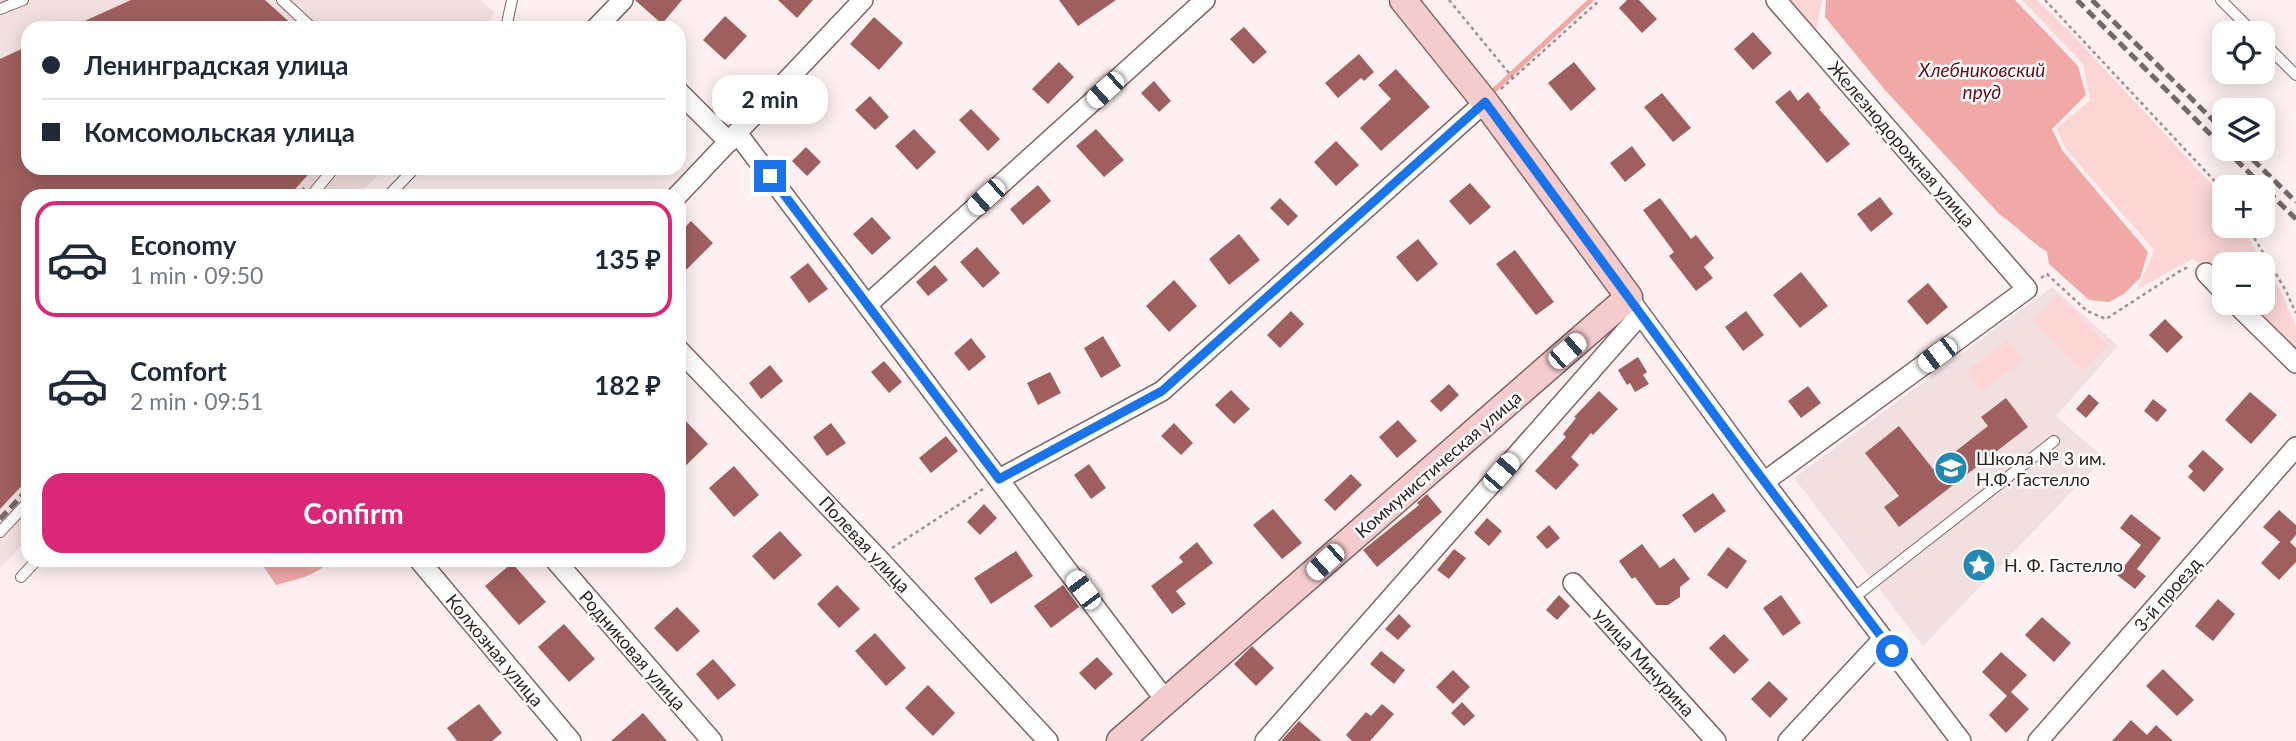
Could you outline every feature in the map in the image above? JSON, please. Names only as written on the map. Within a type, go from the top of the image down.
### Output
[{"type":"street","points":[[608,21],[623,0]]},
{"type":"street","points":[[684,189],[863,0]]},
{"type":"street","points":[[867,305],[1205,0]]},
{"type":"street","points":[[1403,0],[1485,102],[1852,599],[1961,741]]},
{"type":"street","name":"Железнодорожная улица","points":[[1776,0],[2028,289]]},
{"type":"street","points":[[686,98],[733,138],[867,305],[1166,701]]},
{"type":"street","points":[[999,479],[1162,391],[1485,102]]},
{"type":"street","points":[[2206,274],[2212,280]]},
{"type":"street","points":[[1765,482],[2028,289]]},
{"type":"street","points":[[1265,741],[1634,306]]},
{"type":"street","name":"Коммунистическая улица","points":[[1120,741],[1634,306]]},
{"type":"street","points":[[2247,315],[2296,363]]},
{"type":"street","name":"Полевая улица","points":[[686,356],[1048,741]]},
{"type":"street","name":"3-й проезд","points":[[2038,741],[2296,447]]},
{"type":"street","name":"Колхозная улица","points":[[425,567],[571,741]]},
{"type":"street","name":"Родниковая улица","points":[[561,567],[712,741]]},
{"type":"street","name":"улица Мичурина","points":[[1573,583],[1716,741]]},
{"type":"street","points":[[1788,741],[1883,639]]},
{"type":"lane","points":[[0,9],[23,0]]},
{"type":"lane","points":[[282,0],[304,21]]},
{"type":"lane","points":[[508,21],[512,0]]},
{"type":"lane","points":[[2221,0],[2242,21]]},
{"type":"lane","points":[[2275,54],[2296,75]]},
{"type":"lane","points":[[317,189],[328,175]]},
{"type":"lane","points":[[395,189],[408,175]]},
{"type":"lane","points":[[1852,599],[2054,442]]},
{"type":"lane","points":[[0,532],[21,510]]},
{"type":"lane","points":[[21,577],[30,567]]},
{"type":"path","points":[[1449,0],[1511,76]]},
{"type":"path","points":[[1485,102],[1511,76],[1530,64],[1600,0]]},
{"type":"path","points":[[2045,0],[2212,178]]},
{"type":"path","points":[[2254,238],[2296,313]]},
{"type":"path","points":[[2028,289],[2047,274],[2087,311],[2106,319],[2183,269],[2193,266],[2206,274]]},
{"type":"path","points":[[877,557],[999,479]]},
{"type":"shaded area","points":[[0,0],[481,0],[495,13],[488,21],[21,21],[21,175],[378,175],[364,189],[21,189],[21,546],[0,568]]},
{"type":"shaded area","points":[[1783,0],[1822,0],[1815,37]]},
{"type":"shaded area","points":[[2022,0],[2037,0],[2075,37],[2212,185],[2212,238],[2248,238],[2257,252],[2212,252],[2212,272],[2192,259],[2138,289],[2154,250],[2065,148],[2057,128],[2090,100],[2083,64]]},
{"type":"shaded area","points":[[2275,282],[2296,327],[2296,356],[2255,315],[2275,315]]},
{"type":"shaded area","name":"Школа № 3 им. Н.Ф. Гастелло","points":[[2052,287],[2118,346],[2056,416],[2104,458],[1923,646],[1794,478]]},
{"type":"shaded area","points":[[2059,295],[2108,345],[2082,371],[2033,321]]},
{"type":"shaded area","points":[[2008,340],[2023,361],[1982,391],[1967,371]]},
{"type":"water","name":"Хлебниковский пруд","points":[[1826,0],[2015,0],[2078,66],[2086,95],[2052,129],[2062,150],[2148,252],[2140,278],[2124,294],[2109,302],[2089,300],[2049,264],[2047,252],[1999,214],[1885,90],[1825,17]]},
{"type":"water","points":[[264,567],[322,567],[312,574],[276,585]]},
{"type":"building","points":[[131,0],[265,0],[288,21],[84,21]]},
{"type":"building","points":[[635,0],[682,0],[664,21],[659,21]]},
{"type":"building","points":[[778,0],[813,0],[797,18]]},
{"type":"building","points":[[1059,0],[1116,0],[1078,26]]},
{"type":"building","points":[[1627,0],[1639,0],[1657,19],[1642,33],[1619,8]]},
{"type":"building","points":[[725,16],[747,36],[725,60],[703,40]]},
{"type":"building","points":[[874,17],[903,43],[879,70],[850,44]]},
{"type":"building","points":[[1244,27],[1267,52],[1253,64],[1230,39]]},
{"type":"building","points":[[1753,32],[1772,53],[1753,70],[1734,49]]},
{"type":"building","points":[[21,49],[21,175],[308,175],[295,189],[21,189],[21,486],[0,509],[0,59]]},
{"type":"building","points":[[1359,54],[1374,72],[1364,81],[1361,78],[1338,98],[1325,83]]},
{"type":"building","points":[[1059,62],[1074,77],[1048,104],[1032,89]]},
{"type":"building","points":[[1574,62],[1596,89],[1571,111],[1548,83]]},
{"type":"building","points":[[1396,69],[1430,107],[1381,151],[1360,128],[1391,99],[1378,85]]},
{"type":"building","points":[[1154,81],[1171,101],[1159,112],[1141,93]]},
{"type":"building","points":[[1790,90],[1798,101],[1808,92],[1821,108],[1819,109],[1850,144],[1827,163],[1775,102]]},
{"type":"building","points":[[726,92],[738,104],[724,120],[712,108]]},
{"type":"building","points":[[1662,93],[1691,128],[1673,142],[1644,107]]},
{"type":"building","points":[[870,96],[889,117],[875,130],[855,110]]},
{"type":"building","points":[[971,109],[1000,139],[988,151],[959,120]]},
{"type":"building","points":[[914,129],[936,152],[917,170],[895,146]]},
{"type":"building","points":[[1096,129],[1124,160],[1104,177],[1076,146]]},
{"type":"building","points":[[1336,141],[1359,165],[1336,186],[1314,162]]},
{"type":"building","points":[[1632,146],[1646,165],[1625,182],[1610,163]]},
{"type":"building","points":[[806,147],[821,162],[807,176],[792,161]]},
{"type":"building","points":[[1470,183],[1491,207],[1470,225],[1449,201]]},
{"type":"building","points":[[1038,185],[1051,201],[1023,225],[1010,209]]},
{"type":"building","points":[[1880,197],[1893,214],[1871,232],[1857,214]]},
{"type":"building","points":[[1280,198],[1298,216],[1288,226],[1270,208]]},
{"type":"building","points":[[1660,198],[1691,239],[1696,235],[1714,258],[1704,267],[1713,278],[1696,291],[1669,256],[1674,252],[1643,210]]},
{"type":"building","points":[[872,217],[891,238],[872,255],[853,234]]},
{"type":"building","points":[[691,221],[713,243],[686,270],[686,226]]},
{"type":"building","points":[[1239,234],[1260,260],[1229,285],[1209,259]]},
{"type":"building","points":[[1418,239],[1438,264],[1417,282],[1396,257]]},
{"type":"building","points":[[977,247],[1000,273],[983,288],[960,262]]},
{"type":"building","points":[[1515,250],[1554,302],[1536,315],[1496,264]]},
{"type":"building","points":[[808,263],[828,289],[809,303],[790,277]]},
{"type":"building","points":[[935,265],[948,280],[928,296],[916,282]]},
{"type":"building","points":[[1801,272],[1828,306],[1800,328],[1773,295]]},
{"type":"building","points":[[1174,280],[1197,306],[1169,332],[1146,306]]},
{"type":"building","points":[[1928,283],[1948,307],[1927,325],[1907,301]]},
{"type":"building","points":[[1291,311],[1304,324],[1280,348],[1267,335]]},
{"type":"building","points":[[1746,311],[1764,335],[1743,351],[1725,327]]},
{"type":"building","points":[[2165,319],[2183,337],[2167,353],[2149,335]]},
{"type":"building","points":[[1103,336],[1121,366],[1101,378],[1084,348]]},
{"type":"building","points":[[971,338],[986,357],[969,371],[954,353]]},
{"type":"building","points":[[1638,357],[1647,372],[1643,375],[1649,384],[1635,392],[1618,370]]},
{"type":"building","points":[[884,361],[902,382],[889,393],[871,372]]},
{"type":"building","points":[[770,365],[783,381],[761,399],[749,383]]},
{"type":"building","points":[[1050,372],[1061,393],[1038,405],[1027,383]]},
{"type":"building","points":[[1449,384],[1459,395],[1441,412],[1430,401]]},
{"type":"building","points":[[1808,386],[1821,403],[1801,418],[1788,401]]},
{"type":"building","points":[[1231,390],[1250,409],[1234,424],[1215,405]]},
{"type":"building","points":[[1599,391],[1618,409],[1593,435],[1591,433],[1571,457],[1579,465],[1556,490],[1535,471],[1566,437],[1563,434],[1576,418],[1574,417]]},
{"type":"building","points":[[2250,392],[2277,415],[2251,444],[2225,420]]},
{"type":"building","points":[[2089,394],[2099,403],[2086,418],[2076,409]]},
{"type":"building","points":[[2006,398],[2028,427],[1899,527],[1884,507],[1899,496],[1865,453],[1899,426],[1933,469],[1988,426],[1981,417]]},
{"type":"building","points":[[2153,399],[2167,410],[2157,422],[2144,411]]},
{"type":"building","points":[[1398,420],[1417,441],[1397,458],[1379,437]]},
{"type":"building","points":[[686,421],[708,444],[686,465]]},
{"type":"building","points":[[831,423],[846,443],[827,456],[813,437]]},
{"type":"building","points":[[1174,423],[1193,443],[1181,455],[1161,436]]},
{"type":"building","points":[[946,436],[958,451],[931,473],[919,458]]},
{"type":"building","points":[[2203,450],[2224,469],[2204,492],[2188,477],[2193,471],[2188,466]]},
{"type":"building","points":[[1089,464],[1106,488],[1091,499],[1074,475]]},
{"type":"building","points":[[734,466],[759,495],[734,517],[709,488]]},
{"type":"building","points":[[1351,474],[1362,485],[1335,511],[1324,500]]},
{"type":"building","points":[[1713,493],[1726,511],[1695,533],[1682,515]]},
{"type":"building","points":[[1427,494],[1442,512],[1377,567],[1363,550],[1419,505],[1417,503]]},
{"type":"building","points":[[984,504],[997,518],[980,535],[967,522]]},
{"type":"building","points":[[1273,509],[1302,543],[1282,559],[1253,525]]},
{"type":"building","points":[[2279,510],[2296,525],[2296,535],[2290,542],[2296,548],[2296,562],[2279,580],[2261,563],[2280,542],[2263,527]]},
{"type":"building","points":[[2131,514],[2161,538],[2137,569],[2146,576],[2135,589],[2117,575],[2141,545],[2120,528]]},
{"type":"building","points":[[1487,518],[1502,531],[1489,546],[1474,533]]},
{"type":"building","points":[[1549,525],[1560,538],[1547,549],[1536,537]]},
{"type":"building","points":[[780,531],[802,555],[774,580],[752,556]]},
{"type":"building","points":[[1197,542],[1213,563],[1176,591],[1186,604],[1172,614],[1151,586],[1183,562],[1179,557]]},
{"type":"building","points":[[1642,544],[1660,568],[1674,558],[1690,579],[1680,587],[1680,597],[1668,605],[1656,605],[1619,561]]},
{"type":"building","points":[[1728,547],[1747,561],[1727,589],[1707,575]]},
{"type":"building","points":[[1454,549],[1466,558],[1449,579],[1437,570]]},
{"type":"building","points":[[1016,551],[1033,576],[991,604],[974,578]]},
{"type":"building","points":[[507,567],[515,567],[546,602],[519,625],[485,586]]},
{"type":"building","points":[[837,585],[860,609],[839,628],[817,604]]},
{"type":"building","points":[[1063,585],[1079,607],[1051,628],[1034,606]]},
{"type":"building","points":[[1559,595],[1570,606],[1557,620],[1546,610]]},
{"type":"building","points":[[1781,595],[1801,623],[1783,636],[1763,608]]},
{"type":"building","points":[[2218,599],[2235,614],[2213,641],[2195,626]]},
{"type":"building","points":[[677,607],[700,631],[677,652],[654,628]]},
{"type":"building","points":[[1399,614],[1411,626],[1398,640],[1385,629]]},
{"type":"building","points":[[2042,617],[2071,643],[2054,662],[2025,635]]},
{"type":"building","points":[[564,624],[595,659],[569,682],[538,647]]},
{"type":"building","points":[[875,633],[906,668],[886,686],[855,651]]},
{"type":"building","points":[[1724,634],[1749,660],[1734,674],[1709,648]]},
{"type":"building","points":[[1252,646],[1274,668],[1256,686],[1234,664]]},
{"type":"building","points":[[1381,651],[1405,670],[1394,684],[1370,664]]},
{"type":"building","points":[[2001,652],[2027,675],[2011,692],[2029,709],[2006,733],[1989,715],[2007,696],[1982,672]]},
{"type":"building","points":[[1097,657],[1113,674],[1095,690],[1079,673]]},
{"type":"building","points":[[713,659],[736,685],[718,700],[696,674]]},
{"type":"building","points":[[2163,669],[2194,700],[2177,716],[2146,686]]},
{"type":"building","points":[[1453,670],[1470,687],[1453,704],[1436,687]]},
{"type":"building","points":[[1769,681],[1788,699],[1770,718],[1751,699]]},
{"type":"building","points":[[928,685],[955,713],[933,736],[905,708]]},
{"type":"building","points":[[1462,702],[1475,716],[1464,726],[1451,713]]},
{"type":"building","points":[[479,704],[502,733],[492,741],[457,741],[447,728]]},
{"type":"building","points":[[1382,704],[1394,714],[1370,741],[1352,741],[1346,735],[1366,712],[1371,716]]},
{"type":"building","points":[[643,713],[667,741],[611,741]]},
{"type":"building","points":[[2131,720],[2147,735],[2156,725],[2173,741],[2112,741]]},
{"type":"building","points":[[1299,721],[1322,741],[1281,741]]},
{"type":"waterway","points":[[1490,94],[1591,0]]},
{"type":"railway","points":[[2077,0],[2212,136]]},
{"type":"railway","points":[[2092,0],[2212,119]]},
{"type":"railway","points":[[2237,161],[2296,219]]},
{"type":"railway","points":[[2254,161],[2296,202]]},
{"type":"railway","points":[[0,519],[21,496]]},
{"type":"place","name":"Школа № 3 им. Н.Ф. Гастелло","points":[[1951,468]]},
{"type":"place","name":"Н. Ф. Гастелло","points":[[1979,565]]},
{"type":"route","points":[[770,176],[999,479],[1162,391],[1485,102],[1892,651]]}]
